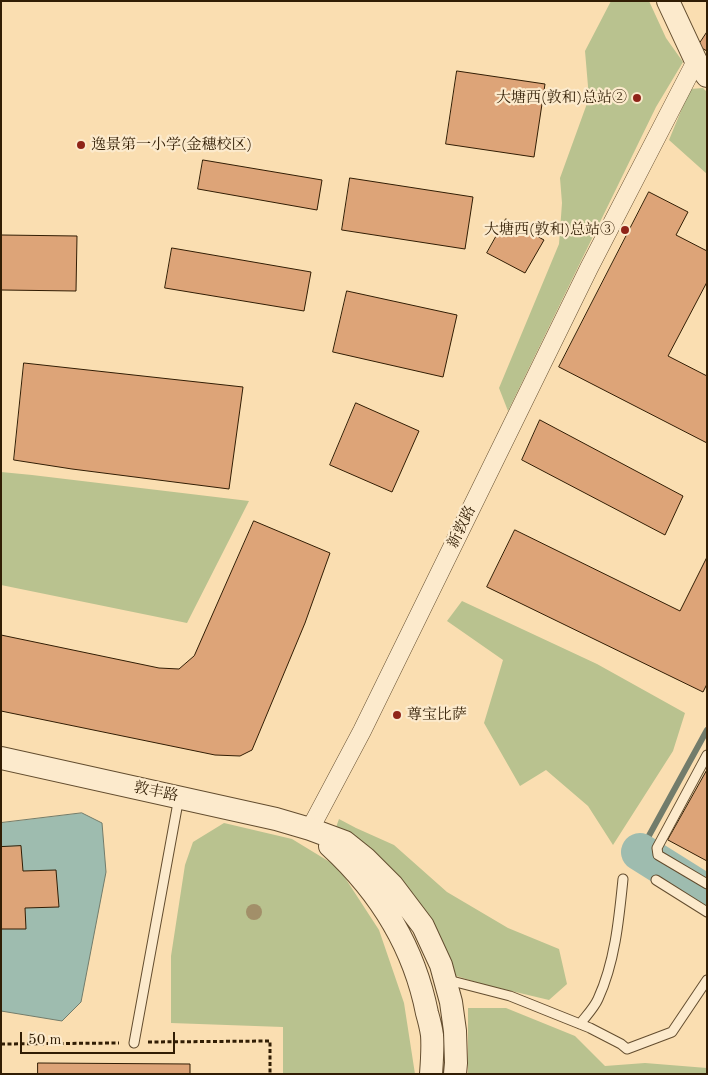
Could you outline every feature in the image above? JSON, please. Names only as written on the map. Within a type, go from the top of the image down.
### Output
[{"type":"street","points":[[668,1],[701,69]]},
{"type":"street","name":"新敦路","points":[[310,829],[362,731],[585,276],[612,224],[701,69]]},
{"type":"street","name":"敦丰路","points":[[1,758],[276,818],[346,842],[392,884],[423,926],[441,965],[451,1002],[456,1031],[455,1074]]},
{"type":"street","name":"敦丰路","points":[[310,829],[344,859],[372,890],[395,926],[414,962],[425,1000],[432,1035],[431,1074]]},
{"type":"lane","points":[[707,755],[657,848],[658,855],[707,884]]},
{"type":"lane","points":[[134,1043],[179,797]]},
{"type":"lane","points":[[580,1024],[598,1001],[610,964],[618,922],[623,879]]},
{"type":"lane","points":[[656,880],[707,912]]},
{"type":"lane","points":[[445,980],[510,996],[580,1024],[613,1040],[626,1049],[672,1032],[707,980]]},
{"type":"green space","points":[[611,1],[649,1],[666,38],[683,62],[656,107],[508,411],[499,388],[559,244],[562,203],[560,178],[589,98],[585,51]]},
{"type":"green space","points":[[703,88],[707,92],[707,174],[669,140],[690,89]]},
{"type":"green space","points":[[1,472],[249,501],[187,623],[1,585]]},
{"type":"green space","points":[[462,601],[597,664],[685,713],[673,751],[613,845],[588,806],[546,770],[520,786],[484,723],[503,660],[447,621]]},
{"type":"green space","points":[[339,819],[394,845],[447,892],[508,928],[559,949],[567,984],[549,1000],[482,984],[450,974],[444,945],[407,886],[369,850],[335,830]]},
{"type":"green space","points":[[224,823],[292,839],[338,867],[379,930],[404,1003],[415,1074],[283,1074],[283,1027],[171,1023],[171,956],[185,865],[193,842]]},
{"type":"green space","points":[[468,1008],[506,1008],[575,1036],[605,1066],[645,1063],[707,1068],[707,1074],[468,1074]]},
{"type":"shaded area","points":[[82,813],[102,823],[106,872],[81,1002],[62,1021],[1,1011],[1,823]]},
{"type":"building","points":[[707,32],[707,51],[698,46]]},
{"type":"building","points":[[457,71],[545,84],[534,157],[446,144]]},
{"type":"building","points":[[203,160],[322,180],[317,210],[198,189]]},
{"type":"building","points":[[350,178],[473,197],[465,249],[342,230]]},
{"type":"building","points":[[649,192],[688,212],[676,235],[707,251],[707,282],[668,356],[707,376],[707,443],[559,367]]},
{"type":"building","points":[[506,219],[544,240],[525,273],[487,253]]},
{"type":"building","points":[[1,235],[77,236],[76,291],[1,290]]},
{"type":"building","points":[[172,248],[311,272],[304,311],[165,288]]},
{"type":"building","points":[[347,291],[457,315],[443,377],[333,352]]},
{"type":"building","points":[[24,363],[243,387],[229,489],[14,460]]},
{"type":"building","points":[[356,403],[419,431],[392,492],[330,465]]},
{"type":"building","points":[[540,420],[683,496],[665,535],[522,460]]},
{"type":"building","points":[[254,521],[330,553],[305,623],[252,750],[240,756],[215,755],[1,711],[1,635],[159,668],[179,669],[194,656]]},
{"type":"building","points":[[515,530],[680,611],[707,557],[707,684],[703,692],[487,587]]},
{"type":"building","points":[[707,770],[707,861],[668,840]]},
{"type":"building","points":[[21,846],[23,871],[56,870],[59,907],[25,908],[26,929],[1,929],[1,847]]},
{"type":"building","points":[[38,1063],[190,1064],[190,1074],[38,1074]]},
{"type":"waterway","points":[[640,852],[707,730]]},
{"type":"waterway","points":[[640,852],[707,894]]},
{"type":"place","name":"大塘西(敦和)总站②","points":[[637,98]]},
{"type":"place","name":"逸景第一小学(金穗校区)","points":[[81,145]]},
{"type":"place","name":"大塘西(敦和)总站③","points":[[625,230]]},
{"type":"place","name":"尊宝比萨","points":[[397,715]]}]
